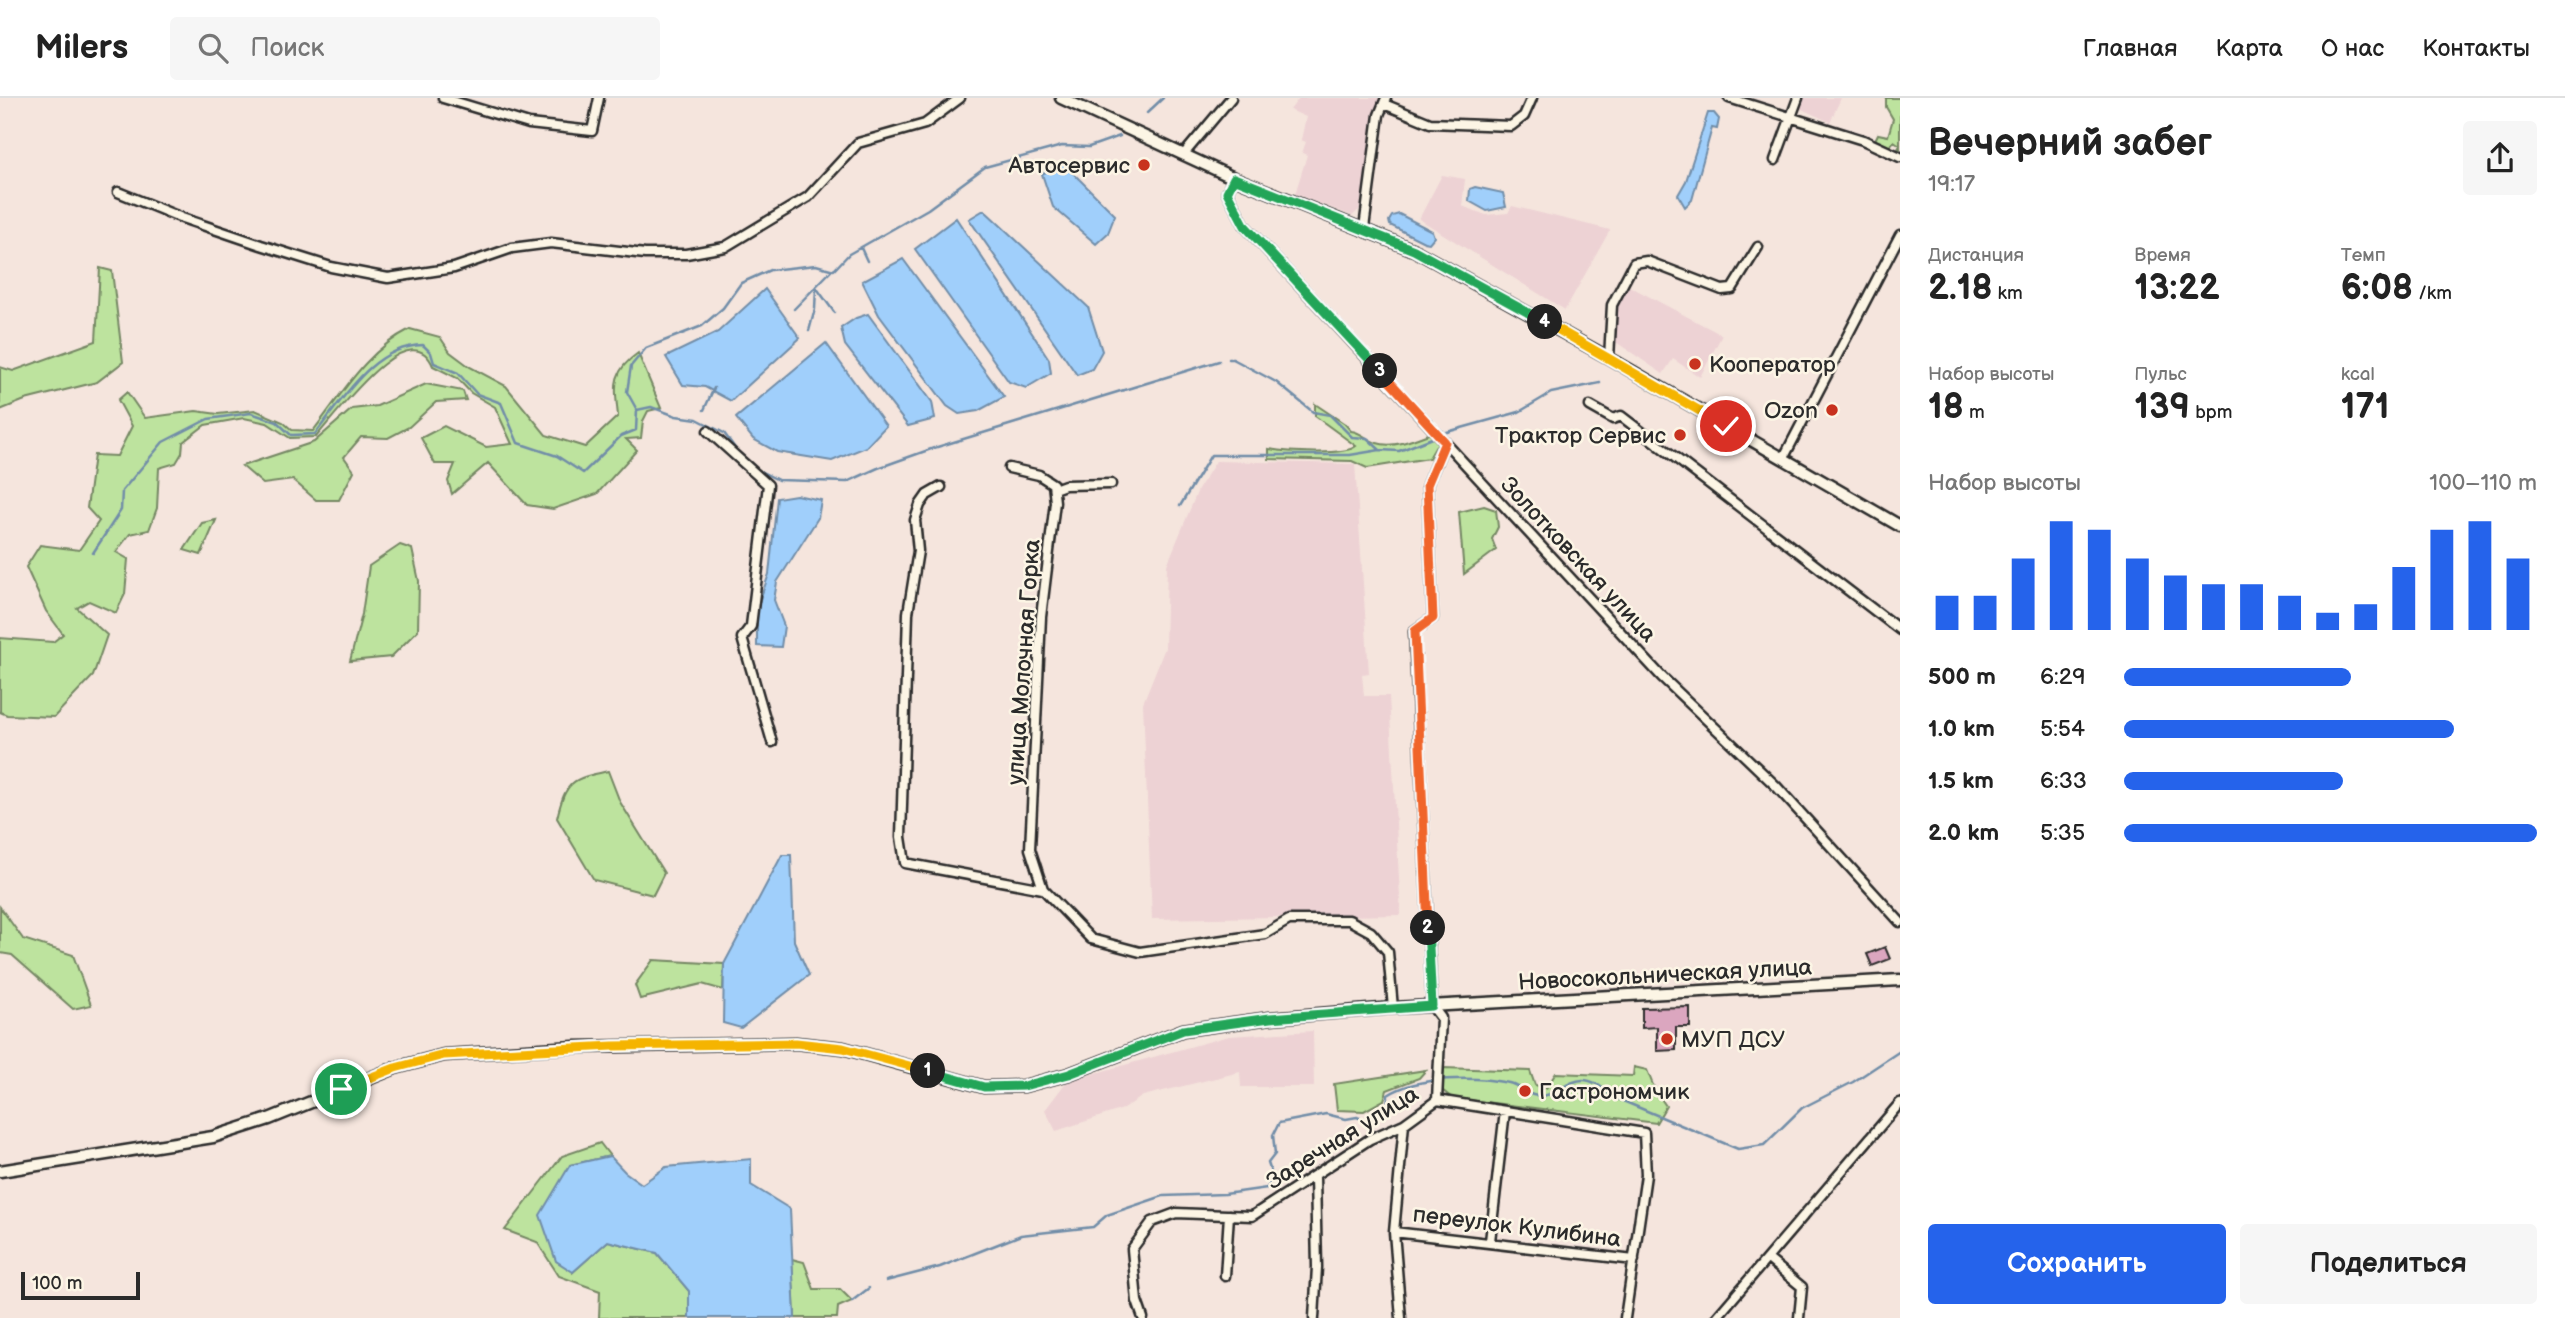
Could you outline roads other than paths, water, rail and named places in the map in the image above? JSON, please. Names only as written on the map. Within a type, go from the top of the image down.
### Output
[{"type":"main road","points":[[1061,98],[1234,178],[1414,250],[1609,358],[1900,526]]},
{"type":"main road","name":"Новосокольническая улица","points":[[0,1171],[213,1137],[269,1119],[395,1068],[444,1055],[587,1047],[796,1043],[843,1048],[984,1087],[1024,1086],[1069,1074],[1183,1030],[1270,1018],[1432,1006],[1900,980]]},
{"type":"street","points":[[443,98],[529,124],[592,131],[599,98]]},
{"type":"street","points":[[118,192],[182,218],[261,245],[331,267],[388,278],[454,268],[512,248],[551,243],[645,254],[686,254],[725,247],[813,192],[858,143],[925,124],[960,98]]},
{"type":"street","points":[[1184,155],[1231,98]]},
{"type":"street","points":[[1364,228],[1379,115],[1385,101],[1430,123],[1511,126],[1524,116],[1532,98]]},
{"type":"street","points":[[1729,98],[1863,140],[1900,157]]},
{"type":"street","points":[[1775,160],[1798,98]]},
{"type":"street","name":"Золотковская улица","points":[[1234,178],[1227,192],[1245,226],[1662,677],[1776,786],[1900,922]]},
{"type":"street","points":[[1783,459],[1900,235]]},
{"type":"street","points":[[1609,358],[1612,304],[1634,263],[1647,261],[1723,290],[1732,289],[1758,247]]},
{"type":"street","points":[[1590,406],[1613,419],[1621,416],[1900,630]]},
{"type":"street","points":[[708,431],[768,485],[751,626],[742,638],[772,742]]},
{"type":"street","points":[[1437,1100],[1441,1018],[1432,1006],[1415,631],[1433,618],[1427,485],[1441,437]]},
{"type":"street","points":[[1009,468],[1039,475],[1053,484],[1054,489],[1065,485],[1111,484]]},
{"type":"street","points":[[941,487],[927,495],[915,520],[918,551],[908,613],[901,837],[905,863],[1043,889],[1091,939],[1140,952],[1265,934],[1289,920],[1349,920],[1371,932],[1388,952],[1393,1009]]},
{"type":"street","name":"улица Молочная Горка","points":[[1043,889],[1030,849],[1041,617],[1055,502],[1054,489]]},
{"type":"street","name":"Заречная улица","points":[[1143,1318],[1137,1301],[1132,1249],[1153,1222],[1176,1213],[1252,1216],[1370,1139],[1404,1124],[1437,1100],[1644,1133],[1646,1175],[1634,1259]]},
{"type":"street","points":[[1716,1318],[1900,1103]]},
{"type":"street","points":[[1490,1241],[1505,1111]]},
{"type":"street","points":[[1401,1318],[1394,1232],[1404,1124]]},
{"type":"street","points":[[1314,1318],[1317,1267],[1315,1177]]},
{"type":"street","points":[[1225,1276],[1229,1215]]},
{"type":"street","name":"переулок Кулибина","points":[[1394,1232],[1634,1259]]},
{"type":"street","points":[[1625,1318],[1634,1259]]},
{"type":"street","points":[[1768,1259],[1802,1287],[1799,1318]]},
{"type":"water","points":[[1708,113],[1714,113],[1719,119],[1717,129],[1712,128],[1692,200],[1685,207],[1678,195],[1686,181]]},
{"type":"water","points":[[1063,163],[1115,215],[1108,233],[1096,244],[1053,207],[1042,174]]},
{"type":"water","points":[[1475,187],[1503,193],[1506,207],[1487,211],[1469,201],[1470,189]]},
{"type":"water","points":[[984,210],[1088,307],[1102,351],[1092,369],[1077,375],[969,219]]},
{"type":"water","points":[[1399,214],[1432,231],[1434,237],[1429,243],[1424,242],[1390,225],[1392,216]]},
{"type":"water","points":[[956,218],[1049,359],[1051,373],[1026,388],[1009,382],[915,249]]},
{"type":"water","points":[[903,259],[1004,397],[978,411],[959,414],[947,406],[879,315],[862,281]]},
{"type":"water","points":[[765,289],[800,338],[731,401],[705,387],[683,385],[666,357],[718,332]]},
{"type":"water","points":[[868,314],[932,402],[935,419],[908,426],[845,345],[841,328]]},
{"type":"water","points":[[826,343],[886,426],[866,447],[832,461],[777,452],[753,439],[736,418]]},
{"type":"water","points":[[796,495],[821,500],[818,518],[777,582],[774,600],[784,626],[781,647],[757,646],[757,608],[769,574],[777,498]]},
{"type":"water","points":[[782,855],[791,855],[794,941],[809,975],[741,1028],[723,1023],[724,964]]},
{"type":"water","points":[[610,1156],[625,1172],[642,1184],[666,1167],[751,1159],[751,1185],[790,1209],[795,1318],[689,1318],[689,1291],[657,1253],[608,1241],[573,1272],[556,1261],[540,1215],[570,1165]]},
{"type":"waterway","points":[[1147,113],[1163,98]]},
{"type":"waterway","points":[[93,553],[121,510],[122,491],[163,442],[208,419],[251,413],[277,422],[291,435],[315,434],[348,391],[374,364],[389,354],[423,345],[431,353],[434,363],[458,373],[477,394],[501,403],[518,443],[557,456],[583,473],[621,436],[636,430],[637,410],[627,392],[631,366],[646,348],[702,326],[723,308],[741,283],[770,270],[816,265],[834,270],[849,254],[928,209],[985,167],[1062,146],[1089,147],[1120,136]]},
{"type":"waterway","points":[[861,248],[867,261]]},
{"type":"waterway","points":[[794,309],[831,271]]},
{"type":"waterway","points":[[816,287],[834,312]]},
{"type":"waterway","points":[[809,331],[815,309],[816,287]]},
{"type":"waterway","points":[[1229,359],[1276,382],[1313,412],[1330,415],[1352,437],[1367,438],[1380,450],[1399,451],[1447,432],[1519,412],[1551,393],[1600,383]]},
{"type":"waterway","points":[[754,468],[778,480],[847,482],[934,448],[1219,361]]},
{"type":"waterway","points":[[704,410],[714,388]]},
{"type":"waterway","points":[[637,410],[651,407],[676,416],[697,419],[724,433],[740,455]]},
{"type":"waterway","points":[[1180,506],[1211,455],[1350,455],[1380,450]]},
{"type":"waterway","points":[[886,1281],[940,1267],[1021,1235],[1093,1227],[1107,1215],[1163,1196],[1225,1194],[1267,1188],[1273,1178],[1268,1163],[1275,1154],[1273,1135],[1279,1123],[1326,1114],[1346,1119],[1357,1117],[1368,1122],[1387,1111],[1388,1095],[1414,1084],[1447,1079],[1480,1079],[1509,1083],[1530,1094],[1543,1096],[1569,1084],[1587,1081],[1598,1085],[1611,1096],[1738,1149],[1764,1145],[1802,1108],[1853,1082],[1900,1051]]},
{"type":"waterway","points":[[852,1301],[869,1288]]},
{"type":"place","name":"Автосервис","points":[[1144,165]]},
{"type":"place","name":"Кооператор","points":[[1695,364]]},
{"type":"place","name":"Ozon","points":[[1832,410]]},
{"type":"place","name":"Трактор Сервис","points":[[1680,435]]},
{"type":"place","name":"МУП ДСУ","points":[[1667,1039]]},
{"type":"place","name":"Гастрономчик","points":[[1525,1091]]}]
